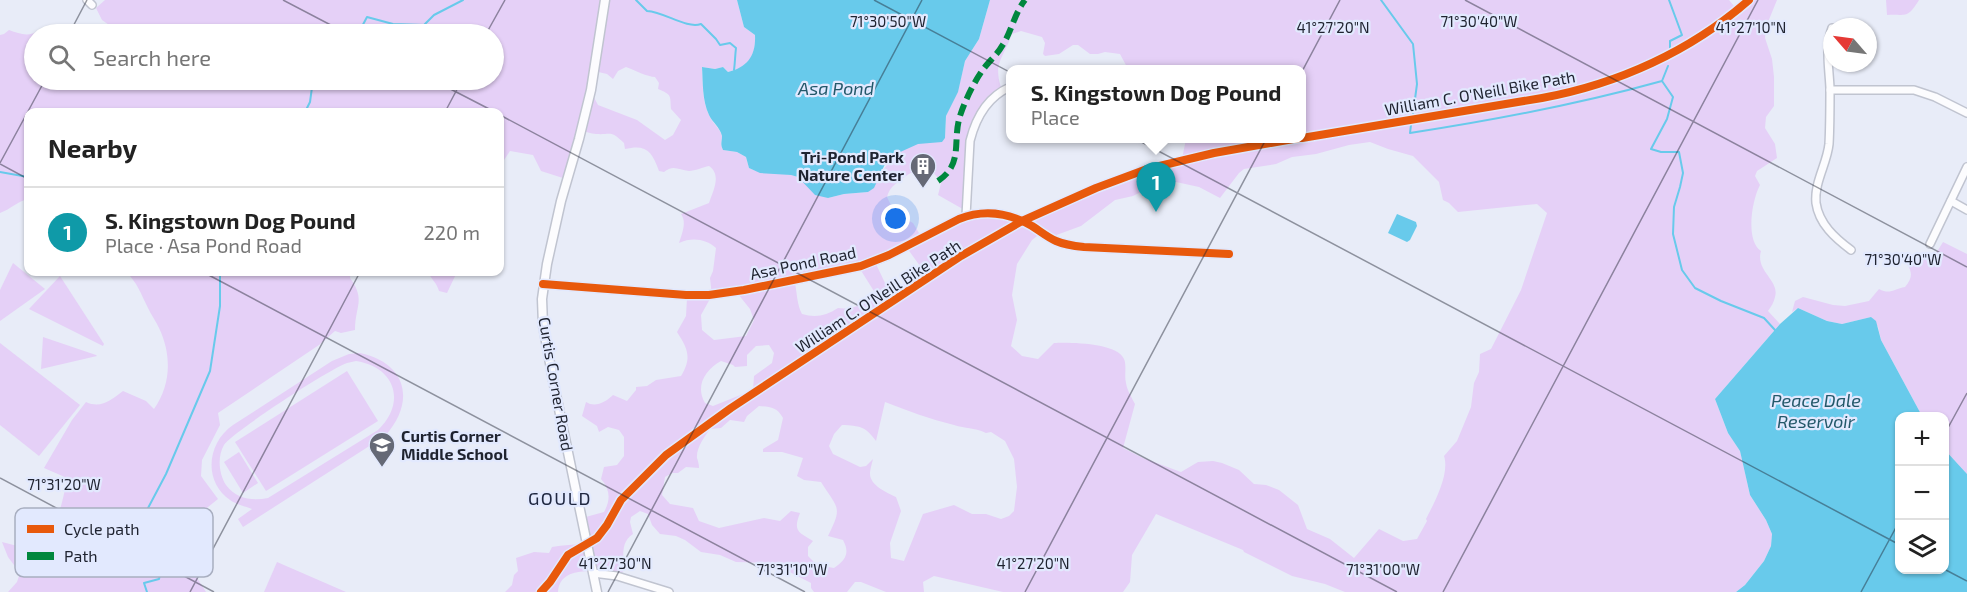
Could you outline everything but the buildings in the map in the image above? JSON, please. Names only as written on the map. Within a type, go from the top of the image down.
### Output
[{"type":"street","name":"Curtis Corner Road","points":[[597,592],[543,325],[543,284],[561,201],[591,90],[605,0]]},
{"type":"street","points":[[1829,72],[1828,147],[1816,190],[1816,205],[1833,237],[1851,250]]},
{"type":"street","points":[[966,216],[970,141],[973,130],[977,119],[990,100],[1006,89]]},
{"type":"street","points":[[1830,90],[1914,90],[1967,112]]},
{"type":"street","points":[[1930,244],[1967,167]]},
{"type":"street","points":[[1951,201],[1967,210]]},
{"type":"street","name":"Asa Pond Road","points":[[543,284],[686,295],[709,295],[744,290],[861,266],[889,255],[920,237],[966,216],[992,213],[1006,215],[1032,226],[1065,244],[1084,247],[1230,254]]},
{"type":"street","points":[[593,573],[617,576],[669,592]]},
{"type":"shaded area","points":[[105,0],[737,0],[744,27],[755,35],[750,60],[741,67],[728,72],[723,67],[715,69],[702,67],[705,104],[710,118],[721,133],[723,150],[737,152],[746,157],[749,168],[754,170],[795,176],[828,198],[868,192],[891,159],[904,149],[945,138],[946,116],[959,86],[965,61],[979,39],[990,0],[1729,0],[1734,6],[1739,7],[1755,0],[1777,0],[1766,27],[1765,38],[1772,59],[1774,77],[1774,106],[1766,117],[1765,128],[1775,144],[1777,158],[1757,171],[1755,176],[1760,185],[1751,220],[1753,238],[1761,251],[1761,264],[1776,291],[1774,301],[1768,311],[1780,324],[1715,399],[1728,433],[1740,451],[1750,495],[1772,534],[1771,546],[1764,561],[1745,585],[1736,592],[1345,592],[1325,584],[1292,576],[1243,550],[1156,514],[1132,555],[1130,582],[1123,592],[1003,592],[934,576],[923,582],[924,592],[886,592],[861,582],[855,582],[847,592],[814,592],[811,583],[772,563],[736,562],[720,555],[701,552],[676,536],[660,534],[652,525],[648,514],[640,511],[631,517],[633,534],[628,538],[624,547],[622,575],[583,571],[566,577],[560,583],[558,592],[505,592],[512,585],[514,575],[518,571],[516,558],[534,552],[549,553],[552,547],[586,543],[582,518],[604,512],[606,508],[608,491],[601,479],[604,467],[617,465],[624,456],[624,437],[619,430],[608,427],[599,432],[597,426],[582,416],[586,402],[600,403],[613,395],[627,401],[636,387],[647,386],[656,380],[681,376],[687,364],[684,344],[677,332],[686,316],[687,298],[712,296],[710,278],[716,248],[699,240],[679,243],[684,224],[681,214],[709,203],[716,178],[713,170],[709,166],[691,171],[673,168],[664,172],[659,171],[654,158],[643,148],[625,149],[624,143],[616,136],[581,130],[566,179],[541,171],[533,155],[510,151],[504,160],[504,108],[24,108],[24,200],[0,213],[0,35],[9,30],[24,34],[24,90],[504,90],[504,24],[108,24],[102,20],[96,8]],"holes":[[[626,67],[655,77],[659,83],[658,89],[669,96],[671,109],[681,120],[673,135],[665,140],[637,120],[598,105],[590,90],[594,71],[607,74],[613,79],[618,71]],[[1370,142],[1413,156],[1439,182],[1443,200],[1458,212],[1537,204],[1547,213],[1521,290],[1491,349],[1480,354],[1479,372],[1474,383],[1471,407],[1457,441],[1444,456],[1443,480],[1427,521],[1417,539],[1403,541],[1379,529],[1354,558],[1330,539],[1307,529],[1298,505],[1279,490],[1266,485],[1254,484],[1239,470],[1213,461],[1198,462],[1181,472],[1123,448],[1135,404],[1125,380],[1125,362],[1120,354],[1092,345],[1054,343],[1038,359],[1022,356],[1011,346],[1017,320],[1012,295],[1017,264],[1032,240],[1041,233],[1051,237],[1081,226],[1115,200],[1133,196],[1153,186],[1176,182],[1199,187],[1220,198],[1244,169],[1276,164],[1292,157],[1316,154]],[[907,248],[920,266],[918,274],[911,280],[903,284],[895,284],[885,283],[876,264]],[[860,269],[877,296],[864,304],[838,308],[820,316],[802,314],[795,283]],[[738,294],[750,309],[754,320],[746,336],[714,340],[702,330],[701,315],[711,297]],[[769,345],[774,353],[772,363],[754,376],[753,390],[713,406],[705,403],[701,385],[710,369],[721,361],[735,367],[747,366],[747,355],[756,346]],[[885,402],[945,423],[986,433],[991,432],[1005,441],[1014,459],[1017,487],[1014,511],[1001,519],[986,514],[972,514],[954,505],[923,514],[904,561],[891,558],[890,543],[901,511],[896,497],[873,482],[870,474],[873,459],[866,466],[860,467],[833,454],[829,446],[834,434],[842,425],[865,430],[876,441]],[[759,406],[773,408],[781,414],[783,418],[778,440],[763,449],[763,452],[782,452],[803,458],[797,476],[804,480],[821,482],[835,503],[836,519],[828,536],[843,540],[846,556],[834,568],[817,565],[808,556],[808,547],[813,541],[798,530],[800,513],[791,511],[780,521],[764,518],[719,528],[699,521],[693,508],[670,504],[662,495],[665,477],[678,473],[686,467],[699,468],[697,458],[699,446],[710,429],[721,428],[730,420],[744,422],[747,416]]]},
{"type":"shaded area","points":[[1886,0],[1919,0],[1909,13],[1887,15]]},
{"type":"shaded area","points":[[1943,242],[1967,254],[1967,474],[1949,454],[1949,412],[1920,412],[1871,317],[1842,324],[1827,321],[1798,308],[1792,312],[1795,301],[1803,297],[1845,306],[1869,301],[1879,289],[1889,292],[1905,287],[1911,276],[1907,264],[1935,255]]},
{"type":"shaded area","points":[[13,263],[24,272],[24,276],[29,276],[45,289],[0,321],[0,290]]},
{"type":"shaded area","points":[[60,276],[104,344],[103,346],[29,309]]},
{"type":"shaded area","points":[[130,276],[350,276],[358,292],[359,303],[355,330],[341,333],[335,331],[319,345],[218,413],[220,425],[202,460],[201,476],[218,499],[207,508],[60,508],[67,478],[44,468],[72,420],[86,402],[101,404],[123,391],[146,401],[154,409],[160,400],[168,370],[166,349],[158,325]]},
{"type":"shaded area","points":[[431,276],[455,276],[447,293],[439,291]]},
{"type":"shaded area","points":[[43,337],[96,355],[97,356],[41,369]]},
{"type":"shaded area","points":[[0,343],[80,405],[39,456],[0,425]]},
{"type":"shaded area","points":[[360,353],[376,358],[388,365],[397,375],[402,386],[403,397],[401,410],[395,423],[385,436],[243,527],[238,519],[252,509],[230,500],[221,492],[212,473],[212,462],[218,442],[233,425],[332,361],[349,354]],"holes":[[[356,361],[380,370],[388,378],[394,397],[387,419],[378,430],[268,498],[245,498],[230,490],[222,476],[220,460],[224,445],[231,438],[282,401],[337,367]]]},
{"type":"shaded area","points":[[347,371],[378,421],[266,491],[235,442]]},
{"type":"shaded area","points":[[239,452],[258,483],[243,493],[224,462]]},
{"type":"shaded area","points":[[2,542],[15,545],[15,566],[8,557]]},
{"type":"shaded area","points":[[277,562],[346,592],[264,592]]},
{"type":"shaded area","points":[[19,577],[196,577],[206,592],[8,592]]},
{"type":"water","name":"Asa Pond","points":[[737,0],[990,0],[979,39],[965,61],[958,92],[946,116],[945,138],[942,142],[918,144],[898,153],[885,164],[874,188],[868,192],[828,198],[815,195],[798,177],[760,173],[749,168],[746,157],[737,152],[723,150],[721,133],[710,118],[705,103],[702,67],[715,69],[723,67],[728,72],[741,67],[752,54],[755,35],[744,27]]},
{"type":"water","points":[[1397,214],[1416,222],[1417,226],[1407,242],[1388,233]]},
{"type":"water","name":"Peace Dale Reservoir","points":[[1798,308],[1827,321],[1842,324],[1871,317],[1876,321],[1881,340],[1920,412],[1895,412],[1895,574],[1949,574],[1949,454],[1967,474],[1967,592],[1736,592],[1745,585],[1764,561],[1771,546],[1772,534],[1750,495],[1740,451],[1728,433],[1715,399],[1780,324]]},
{"type":"waterway","points":[[425,24],[434,15],[463,0]]},
{"type":"waterway","points":[[636,0],[647,11],[689,24],[701,24],[720,45],[730,43],[736,48],[734,70]]},
{"type":"waterway","points":[[1381,0],[1413,44],[1417,84],[1413,114]]},
{"type":"waterway","points":[[1669,0],[1682,35],[1670,41],[1670,49]]},
{"type":"waterway","points":[[363,24],[367,17],[393,24]]},
{"type":"waterway","points":[[1668,66],[1662,81],[1673,97],[1667,119],[1651,149],[1661,152],[1679,152],[1683,173],[1674,207],[1673,234],[1682,270],[1695,288],[1764,318],[1775,330]]},
{"type":"waterway","points":[[1411,125],[1410,133],[1474,123],[1537,111],[1662,81]]},
{"type":"waterway","points":[[307,108],[312,90]]},
{"type":"waterway","points":[[0,172],[24,176]]},
{"type":"waterway","points":[[148,508],[166,474],[210,371],[220,306],[220,276]]},
{"type":"waterway","points":[[147,592],[144,583],[159,577]]},
{"type":"marked path","points":[[938,181],[952,167],[955,159],[958,123],[970,92],[982,71],[1002,46],[1025,0]]},
{"type":"cycle path","name":"William C. O'Neill Bike Path","points":[[1306,137],[1542,98],[1598,84],[1678,50],[1703,35],[1749,0]]},
{"type":"cycle path","name":"William C. O'Neill Bike Path","points":[[541,592],[568,555],[597,538],[621,500],[666,455],[731,408],[961,256],[1022,221],[1096,188],[1147,169],[1214,153],[1271,143]]},
{"type":"cycle path","name":"William C. O'Neill Bike Path","points":[[543,284],[686,295],[709,295],[744,290],[861,266],[889,255],[959,219],[987,213],[1014,218],[1056,241],[1073,246],[1229,254]]},
{"type":"place","name":"Tri-Pond Park Nature Center","points":[[923,189]]},
{"type":"place","name":"S. Kingstown Dog Pound","points":[[1156,212]]},
{"type":"place","name":"Curtis Corner Middle School","points":[[382,468]]},
{"type":"district","name":"GOULD","points":[[560,499]]}]
